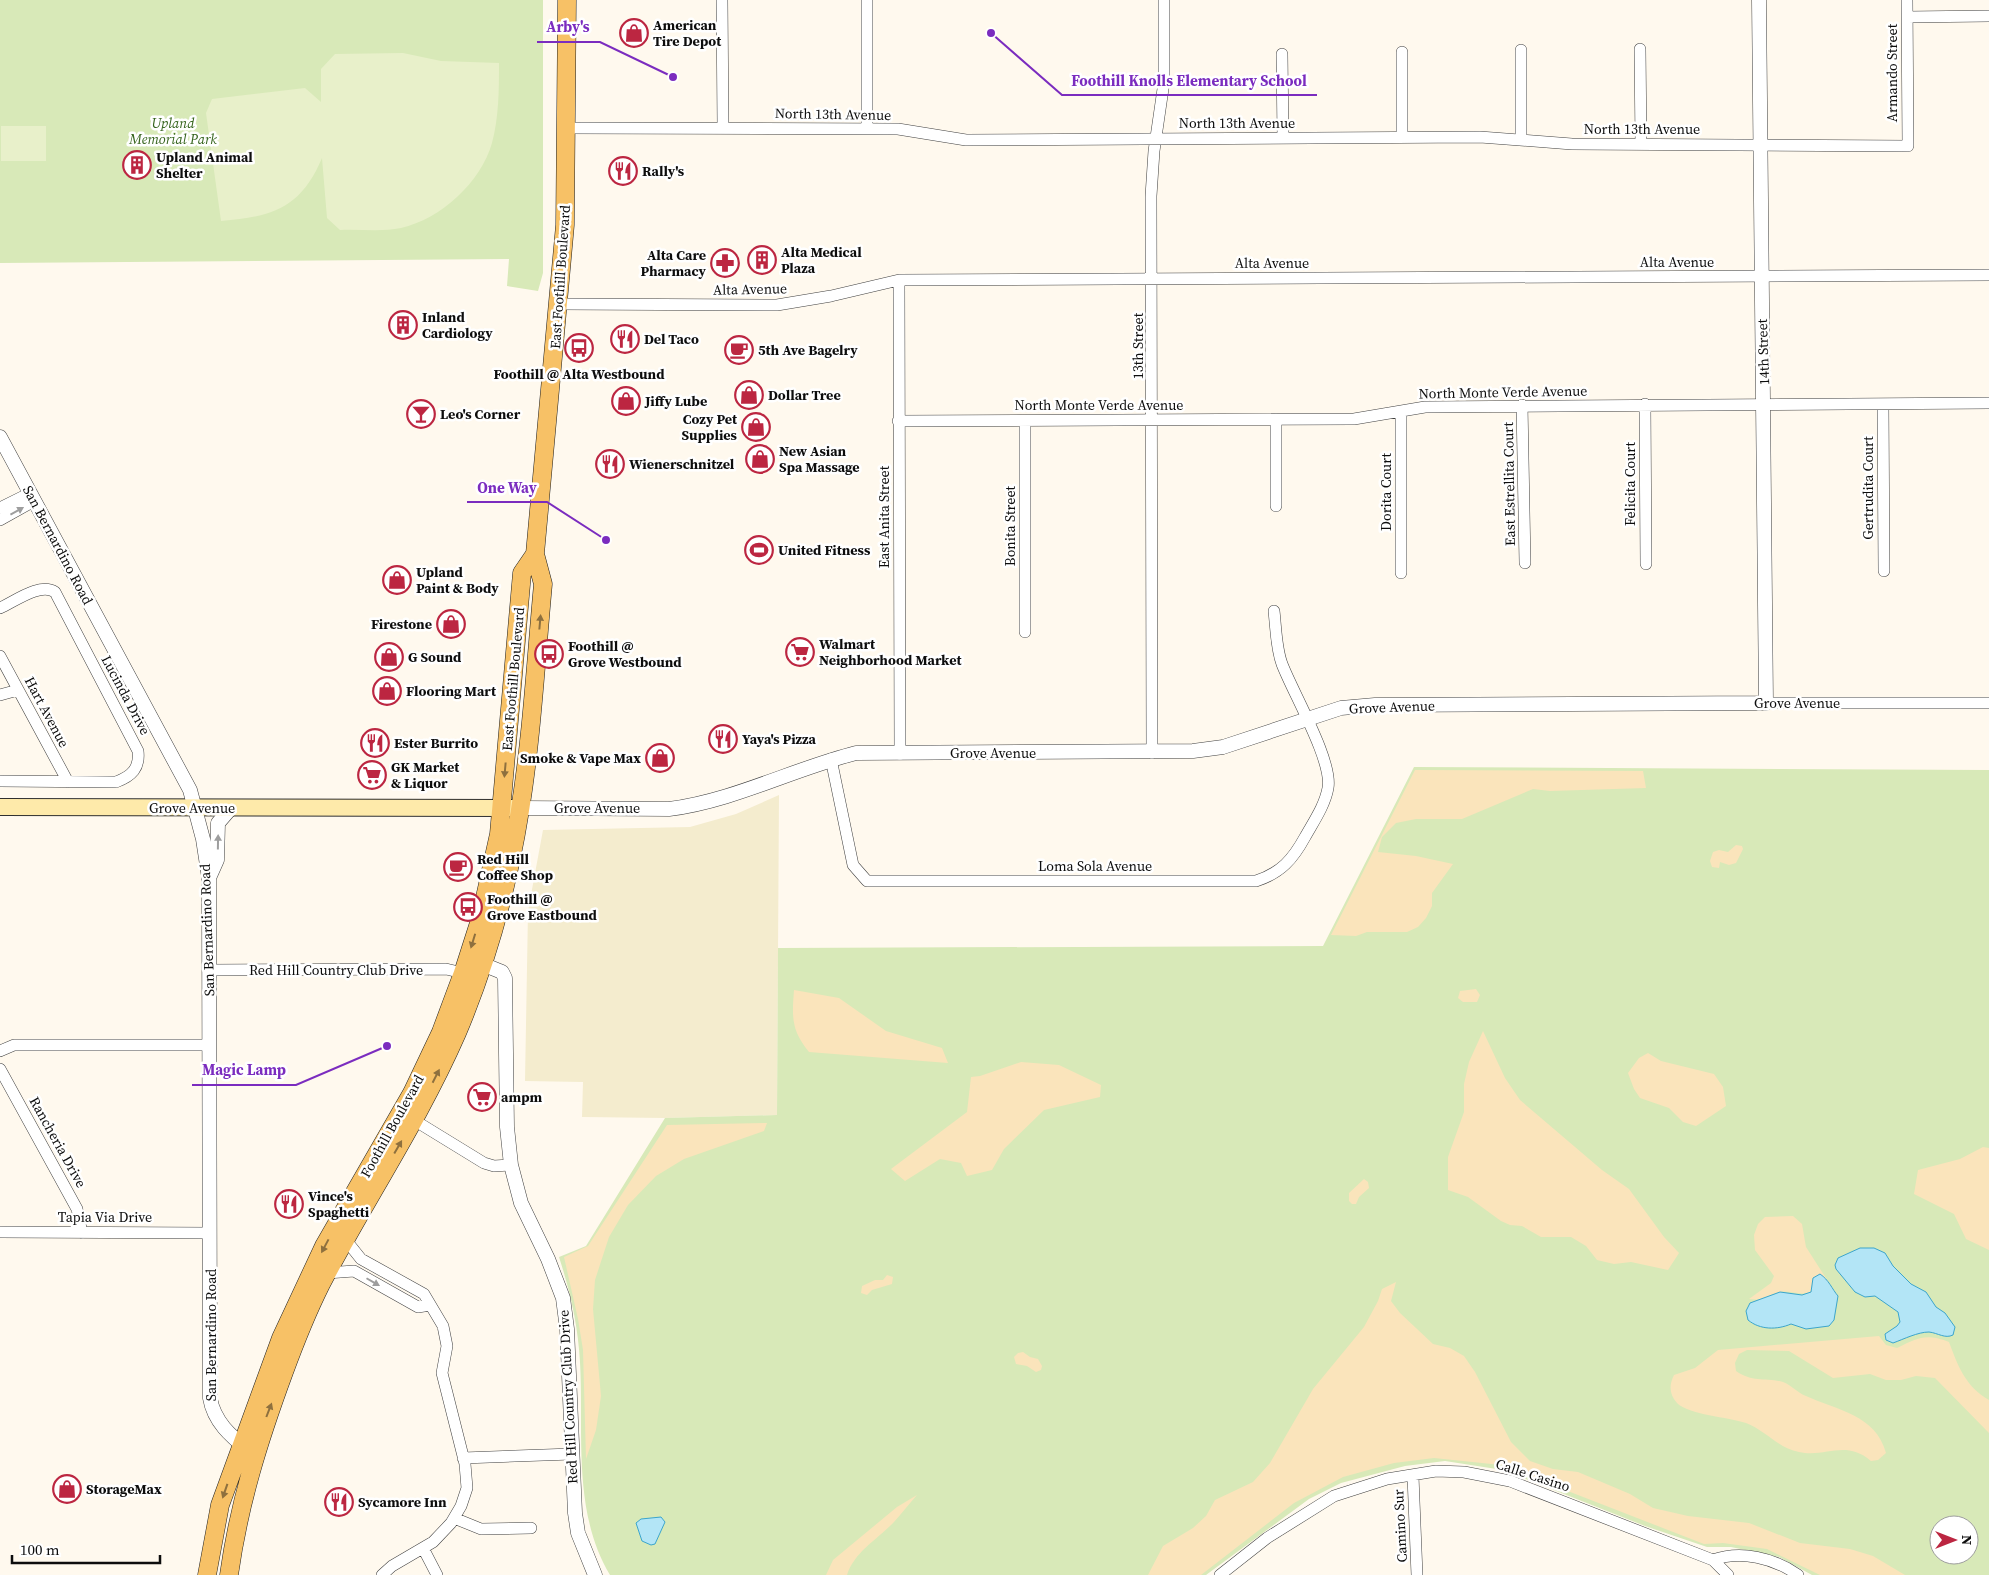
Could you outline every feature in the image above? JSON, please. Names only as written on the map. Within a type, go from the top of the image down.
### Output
[{"type":"main road","name":"East Foothill Boulevard","points":[[521,808],[543,584],[535,554],[565,224],[567,0]]},
{"type":"main road","name":"East Foothill Boulevard","points":[[501,808],[522,573],[535,554]]},
{"type":"main road","name":"Grove Avenue","points":[[0,807],[196,809],[521,808]]},
{"type":"main road","name":"Foothill Boulevard","points":[[207,1575],[220,1505],[327,1273],[408,1116],[442,1032],[480,920],[494,864],[501,808]]},
{"type":"main road","name":"Foothill Boulevard","points":[[229,1575],[247,1450],[281,1338],[311,1272],[448,1052],[482,964],[510,865],[521,808]]},
{"type":"street","points":[[722,0],[723,127]]},
{"type":"street","points":[[867,0],[867,129]]},
{"type":"street","name":"13th Street","points":[[1152,753],[1153,420],[1151,196],[1155,138],[1164,82],[1164,0]]},
{"type":"street","name":"14th Street","points":[[1760,0],[1766,703]]},
{"type":"street","name":"Armando Street","points":[[1907,0],[1908,146]]},
{"type":"street","points":[[1907,16],[1989,16]]},
{"type":"street","points":[[1640,49],[1641,144]]},
{"type":"street","points":[[1521,50],[1521,140]]},
{"type":"street","points":[[1402,52],[1402,137]]},
{"type":"street","points":[[1282,54],[1283,138]]},
{"type":"street","name":"North 13th Avenue","points":[[567,128],[723,127],[867,129],[898,130],[966,140],[1480,137],[1572,144],[1908,146]]},
{"type":"street","name":"Alta Avenue","points":[[558,304],[777,305],[840,294],[899,280],[1989,275]]},
{"type":"street","name":"East Anita Street","points":[[899,280],[900,754]]},
{"type":"street","name":"Felicita Court","points":[[1645,404],[1646,564]]},
{"type":"street","name":"Gertrudita Court","points":[[1883,404],[1884,571]]},
{"type":"street","name":"North Monte Verde Avenue","points":[[898,420],[1354,419],[1425,407],[1522,405],[1989,404]]},
{"type":"street","name":"East Estrellita Court","points":[[1522,405],[1525,563]]},
{"type":"street","name":"Dorita Court","points":[[1401,411],[1401,573]]},
{"type":"street","points":[[1276,419],[1276,506]]},
{"type":"street","name":"Bonita Street","points":[[1025,421],[1025,632]]},
{"type":"street","name":"San Bernardino Road","points":[[0,437],[191,792],[196,809],[209,878],[210,1398],[212,1412],[220,1423],[247,1450]]},
{"type":"street","points":[[0,508],[32,497]]},
{"type":"street","points":[[0,520],[32,497]]},
{"type":"street","name":"Lucinda Drive","points":[[0,608],[39,590],[50,589],[55,592],[138,751],[139,762],[135,771],[125,779],[116,782],[0,781]]},
{"type":"street","name":"Loma Sola Avenue","points":[[830,760],[853,865],[867,881],[1256,881],[1270,876],[1285,866],[1294,855],[1321,808],[1328,787],[1326,762],[1305,719],[1281,661],[1274,611]]},
{"type":"street","name":"Hart Avenue","points":[[0,656],[68,782]]},
{"type":"street","points":[[0,695],[18,690]]},
{"type":"street","name":"Grove Avenue","points":[[521,808],[669,809],[694,806],[856,753],[1152,753],[1223,747],[1341,708],[1375,705],[1989,703]]},
{"type":"street","points":[[209,878],[217,860],[218,823],[230,808]]},
{"type":"street","name":"Red Hill Country Club Drive","points":[[482,964],[502,972],[507,985],[507,1107],[511,1165],[521,1202],[548,1259],[563,1298],[568,1348],[572,1454],[578,1533],[595,1575]]},
{"type":"street","name":"Red Hill Country Club Drive","points":[[209,970],[446,969],[463,973]]},
{"type":"street","points":[[0,1051],[14,1045],[210,1045]]},
{"type":"street","name":"Rancheria Drive","points":[[0,1069],[77,1209],[82,1232]]},
{"type":"street","points":[[408,1116],[484,1163],[494,1166],[511,1165]]},
{"type":"street","name":"Tapia Via Drive","points":[[0,1232],[210,1233]]},
{"type":"street","points":[[345,1239],[361,1259],[424,1294],[443,1326],[447,1346],[442,1373],[463,1458],[467,1488],[461,1506],[454,1518],[433,1542],[392,1566],[382,1575]]},
{"type":"street","points":[[354,1272],[361,1259]]},
{"type":"street","points":[[327,1273],[354,1272],[418,1308],[430,1305]]},
{"type":"street","points":[[405,1300],[412,1288]]},
{"type":"street","points":[[463,1458],[572,1454]]},
{"type":"street","name":"Calle Casino","points":[[1220,1575],[1267,1538],[1334,1496],[1360,1486],[1436,1471],[1464,1472],[1510,1481],[1713,1560],[1728,1575]]},
{"type":"street","name":"Camino Sur","points":[[1413,1476],[1418,1575]]},
{"type":"street","points":[[454,1518],[481,1529],[531,1528]]},
{"type":"street","points":[[423,1548],[437,1575]]},
{"type":"street","points":[[1713,1560],[1726,1555],[1753,1556],[1784,1565],[1798,1575]]},
{"type":"shaded area","points":[[779,795],[777,1115],[665,1118],[582,1117],[583,1082],[525,1081],[528,911],[543,830],[690,827],[736,814]]},
{"type":"green space","name":"Upland Memorial Park","points":[[0,0],[543,0],[543,273],[538,291],[507,286],[509,259],[0,263]]},
{"type":"green space","points":[[403,53],[441,61],[499,63],[499,93],[492,143],[479,171],[457,197],[431,216],[401,228],[340,230],[327,218],[322,158],[305,188],[283,207],[255,216],[221,221],[206,113],[212,99],[305,88],[321,102],[321,69],[335,54]]},
{"type":"green space","points":[[1,126],[46,126],[46,161],[1,161]]},
{"type":"green space","points":[[1414,767],[1989,770],[1989,1575],[1812,1575],[1779,1557],[1731,1547],[1707,1547],[1645,1526],[1503,1470],[1445,1461],[1405,1466],[1341,1483],[1309,1499],[1206,1575],[610,1575],[598,1551],[590,1525],[585,1498],[582,1471],[579,1348],[573,1308],[559,1257],[586,1246],[665,1118],[777,1115],[778,948],[1323,946]]},
{"type":"sand","points":[[1415,770],[1643,771],[1646,788],[1550,791],[1533,789],[1462,819],[1416,819],[1396,823],[1382,837],[1378,852],[1416,856],[1453,864],[1432,893],[1432,906],[1426,918],[1418,927],[1407,932],[1367,932],[1356,936],[1331,935]]},
{"type":"sand","points":[[1736,845],[1742,846],[1743,849],[1736,863],[1729,865],[1720,862],[1719,868],[1712,867],[1710,861],[1713,852],[1719,850],[1728,852]]},
{"type":"sand","points":[[1476,989],[1480,995],[1477,1002],[1463,1002],[1458,998],[1460,991]]},
{"type":"sand","points":[[794,990],[839,998],[886,1031],[942,1048],[948,1063],[809,1052],[799,1037],[794,1023]]},
{"type":"sand","points":[[1483,1031],[1505,1078],[1520,1100],[1602,1170],[1629,1189],[1664,1237],[1679,1253],[1668,1270],[1631,1262],[1614,1264],[1597,1260],[1586,1246],[1571,1237],[1541,1237],[1522,1226],[1510,1225],[1501,1221],[1468,1197],[1448,1190],[1448,1157],[1464,1112],[1464,1084],[1469,1062]]},
{"type":"sand","points":[[1648,1053],[1661,1061],[1714,1074],[1723,1087],[1726,1106],[1696,1126],[1683,1122],[1669,1108],[1640,1098],[1634,1089],[1628,1073],[1639,1058]]},
{"type":"sand","points":[[1021,1062],[1059,1065],[1101,1085],[1100,1097],[1044,1110],[1004,1149],[992,1170],[967,1176],[961,1163],[940,1159],[905,1181],[891,1169],[967,1112],[971,1077],[980,1076]]},
{"type":"sand","points":[[767,1123],[764,1131],[684,1159],[656,1176],[628,1205],[609,1237],[595,1280],[593,1309],[601,1396],[596,1430],[586,1459],[583,1350],[564,1257],[588,1246],[667,1125]]},
{"type":"sand","points":[[1983,1147],[1989,1148],[1989,1250],[1966,1239],[1954,1214],[1914,1194],[1918,1170],[1960,1159]]},
{"type":"sand","points":[[1364,1179],[1368,1182],[1369,1188],[1359,1197],[1356,1204],[1352,1204],[1349,1201],[1349,1193]]},
{"type":"sand","points":[[1793,1216],[1802,1224],[1806,1247],[1831,1286],[1813,1283],[1811,1292],[1807,1293],[1784,1292],[1775,1293],[1763,1298],[1749,1299],[1771,1283],[1774,1276],[1755,1250],[1754,1235],[1758,1224],[1765,1217]]},
{"type":"sand","points":[[887,1275],[893,1277],[892,1284],[872,1290],[867,1295],[861,1293],[862,1286],[875,1280],[883,1280]]},
{"type":"sand","points":[[1396,1282],[1391,1301],[1400,1313],[1433,1344],[1450,1348],[1464,1356],[1475,1372],[1511,1442],[1530,1461],[1553,1469],[1578,1472],[1630,1494],[1653,1508],[1688,1516],[1749,1523],[1800,1543],[1850,1549],[1873,1556],[1905,1575],[1820,1575],[1767,1549],[1723,1543],[1704,1544],[1501,1465],[1434,1458],[1394,1463],[1343,1477],[1294,1503],[1201,1575],[1148,1575],[1163,1546],[1193,1528],[1206,1516],[1215,1500],[1253,1482],[1270,1463],[1313,1389],[1364,1327],[1378,1301],[1382,1289]]},
{"type":"sand","points":[[1879,1336],[1886,1345],[1897,1348],[1928,1337],[1949,1342],[1963,1375],[1974,1388],[1989,1400],[1989,1433],[1935,1378],[1916,1376],[1901,1380],[1886,1380],[1870,1374],[1833,1378],[1789,1351],[1747,1350],[1739,1354],[1735,1363],[1736,1371],[1748,1377],[1783,1382],[1803,1395],[1854,1416],[1874,1430],[1881,1440],[1886,1453],[1878,1460],[1871,1461],[1853,1451],[1835,1450],[1809,1453],[1791,1450],[1746,1423],[1699,1413],[1683,1407],[1674,1400],[1671,1393],[1671,1382],[1674,1375],[1695,1368],[1718,1350]]},
{"type":"sand","points":[[1023,1352],[1030,1357],[1038,1359],[1042,1366],[1041,1370],[1036,1372],[1027,1366],[1016,1364],[1014,1357],[1018,1353]]},
{"type":"sand","points":[[917,1495],[894,1522],[861,1552],[847,1575],[826,1575],[833,1560],[897,1507]]},
{"type":"water","points":[[1860,1248],[1874,1248],[1885,1253],[1893,1266],[1911,1284],[1926,1292],[1936,1307],[1945,1313],[1955,1327],[1953,1335],[1947,1336],[1925,1332],[1893,1343],[1886,1340],[1885,1334],[1900,1322],[1898,1312],[1875,1296],[1865,1297],[1855,1292],[1836,1269],[1835,1265],[1838,1258]]},
{"type":"water","points":[[1820,1274],[1838,1296],[1834,1320],[1829,1326],[1806,1329],[1791,1324],[1769,1328],[1758,1326],[1748,1320],[1746,1311],[1750,1303],[1780,1292],[1802,1295],[1811,1292],[1813,1278]]},
{"type":"water","points":[[661,1517],[665,1522],[655,1544],[651,1545],[642,1541],[636,1523],[641,1519]]},
{"type":"place","name":"American Tire Depot","points":[[634,33]]},
{"type":"place","name":"Foothill Knolls Elementary School","points":[[991,33]]},
{"type":"place","name":"Arby's","points":[[673,77]]},
{"type":"place","name":"Upland Animal Shelter","points":[[137,165]]},
{"type":"place","name":"Rally's","points":[[623,171]]},
{"type":"place","name":"Alta Medical Plaza","points":[[762,260]]},
{"type":"place","name":"Alta Care Pharmacy","points":[[725,263]]},
{"type":"place","name":"Inland Cardiology","points":[[403,325]]},
{"type":"place","name":"Del Taco","points":[[625,339]]},
{"type":"place","name":"Foothill @ Alta Westbound","points":[[579,348]]},
{"type":"place","name":"5th Ave Bagelry","points":[[739,350]]},
{"type":"place","name":"Dollar Tree","points":[[749,395]]},
{"type":"place","name":"Jiffy Lube","points":[[626,401]]},
{"type":"place","name":"Leo's Corner","points":[[421,414]]},
{"type":"place","name":"Cozy Pet Supplies","points":[[756,427]]},
{"type":"place","name":"New Asian Spa Massage","points":[[760,459]]},
{"type":"place","name":"Wienerschnitzel","points":[[610,464]]},
{"type":"place","name":"One Way","points":[[606,540]]},
{"type":"place","name":"United Fitness","points":[[759,550]]},
{"type":"place","name":"Upland Paint & Body","points":[[397,580]]},
{"type":"place","name":"Firestone","points":[[451,624]]},
{"type":"place","name":"Walmart Neighborhood Market","points":[[800,652]]},
{"type":"place","name":"Foothill @ Grove Westbound","points":[[549,654]]},
{"type":"place","name":"G Sound","points":[[389,657]]},
{"type":"place","name":"Flooring Mart","points":[[387,691]]},
{"type":"place","name":"Yaya's Pizza","points":[[723,739]]},
{"type":"place","name":"Ester Burrito","points":[[375,743]]},
{"type":"place","name":"Smoke & Vape Max","points":[[660,758]]},
{"type":"place","name":"GK Market & Liquor","points":[[372,775]]},
{"type":"place","name":"Red Hill Coffee Shop","points":[[458,867]]},
{"type":"place","name":"Foothill @ Grove Eastbound","points":[[468,907]]},
{"type":"place","name":"Magic Lamp","points":[[387,1046]]},
{"type":"place","name":"ampm","points":[[482,1097]]},
{"type":"place","name":"Vince's Spaghetti","points":[[289,1204]]},
{"type":"place","name":"StorageMax","points":[[67,1489]]},
{"type":"place","name":"Sycamore Inn","points":[[339,1502]]}]
